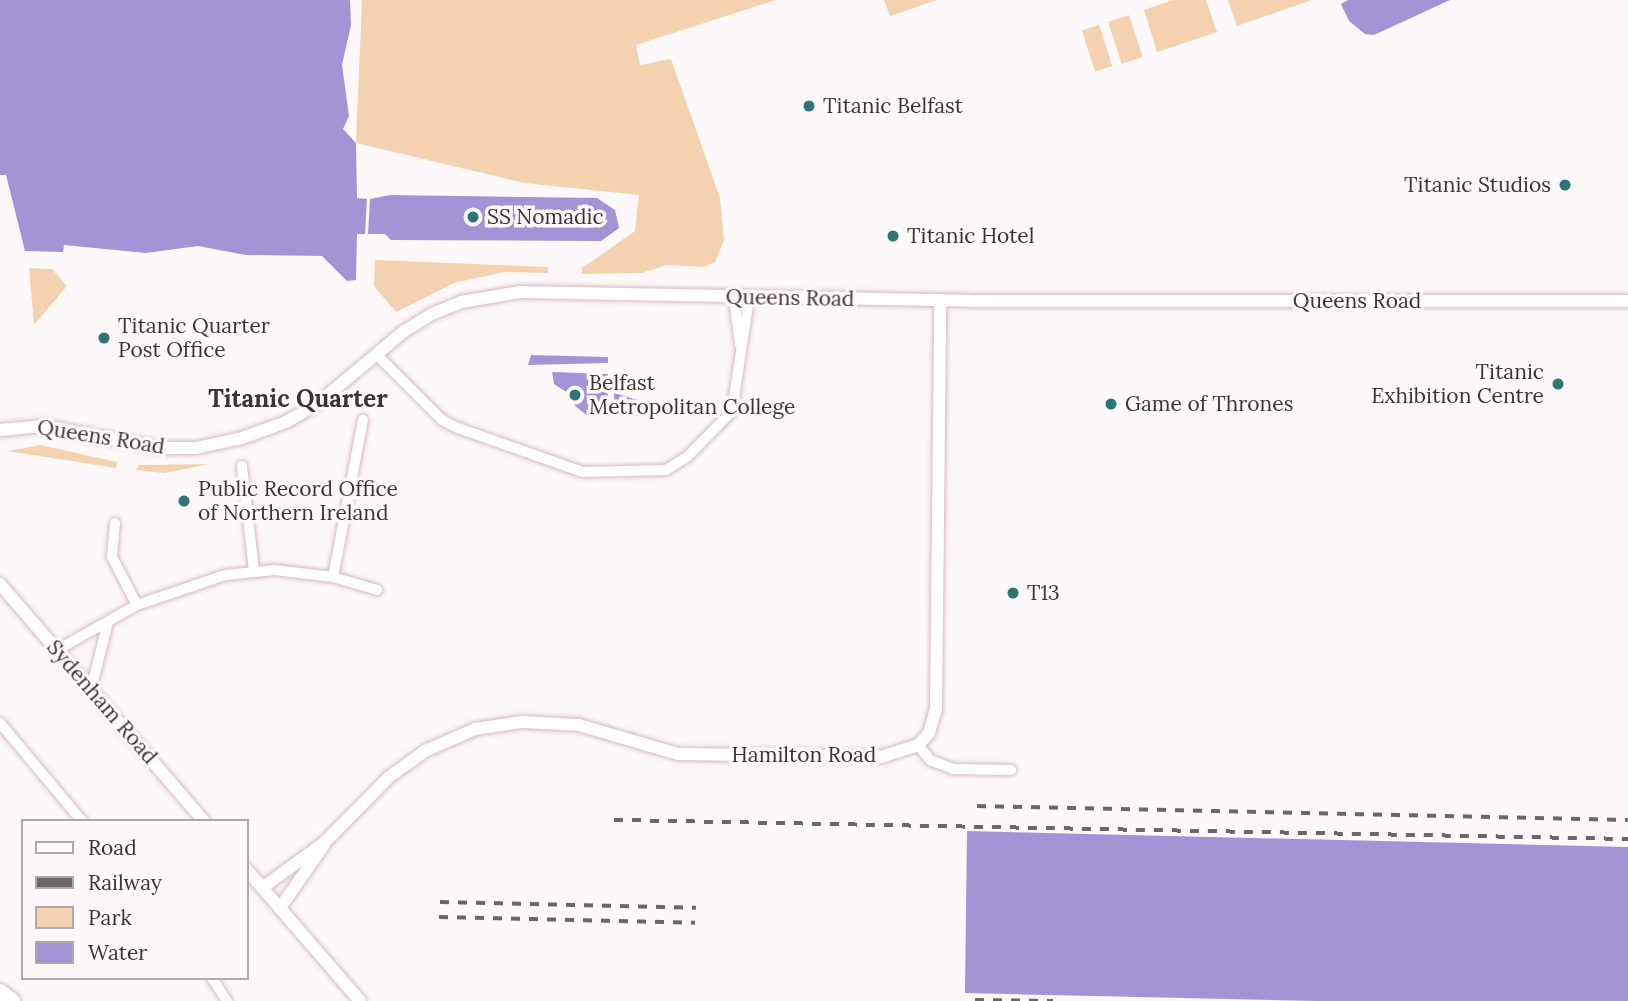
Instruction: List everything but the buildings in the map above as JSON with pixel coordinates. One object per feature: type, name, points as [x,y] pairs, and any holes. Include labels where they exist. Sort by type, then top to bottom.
[{"type":"highway","points":[[0,992],[12,1001]]},
{"type":"street","name":"Queens Road","points":[[0,430],[43,426],[146,447],[196,448],[242,438],[286,422],[335,392],[376,354],[432,314],[493,294],[940,300],[1628,301]]},
{"type":"street","points":[[734,298],[740,346]]},
{"type":"street","points":[[376,354],[442,420],[583,472],[666,470],[677,465],[732,411],[749,298]]},
{"type":"street","points":[[940,300],[937,681],[929,733],[918,745],[930,760],[953,769],[1011,770]]},
{"type":"street","points":[[333,577],[363,420]]},
{"type":"street","points":[[242,466],[254,571]]},
{"type":"street","points":[[115,523],[112,557],[137,605]]},
{"type":"street","points":[[57,650],[137,605],[195,582],[254,571],[333,577],[377,590]]},
{"type":"street","name":"Sydenham Road","points":[[0,584],[202,819]]},
{"type":"street","points":[[91,690],[108,621]]},
{"type":"street","name":"Hamilton Road","points":[[262,888],[326,842],[398,771],[425,751],[475,729],[522,722],[579,725],[678,754],[881,757],[918,745]]},
{"type":"street","points":[[0,723],[80,819]]},
{"type":"street","name":"Hamilton Road","points":[[280,908],[326,842]]},
{"type":"street","points":[[248,871],[360,1001]]},
{"type":"street","points":[[213,980],[227,1001]]},
{"type":"green space","points":[[362,0],[776,0],[636,45],[640,65],[671,59],[720,198],[724,240],[715,262],[703,267],[666,265],[642,273],[582,274],[582,268],[635,231],[639,195],[525,183],[356,143]]},
{"type":"green space","points":[[884,0],[937,0],[890,16]]},
{"type":"green space","points":[[1173,0],[1206,0],[1217,32],[1157,52],[1144,10]]},
{"type":"green space","points":[[1228,0],[1309,0],[1309,1],[1237,26]]},
{"type":"green space","points":[[1129,15],[1143,57],[1122,64],[1108,22]]},
{"type":"green space","points":[[1099,25],[1112,66],[1095,71],[1082,31]]},
{"type":"green space","points":[[375,260],[548,267],[548,273],[504,272],[454,283],[396,312],[374,286]]},
{"type":"green space","points":[[29,268],[52,269],[67,286],[34,325]]},
{"type":"green space","points":[[40,445],[117,462],[116,468],[8,451]]},
{"type":"green space","points":[[210,464],[164,473],[136,470],[139,465]]},
{"type":"water","points":[[0,0],[350,0],[351,25],[342,65],[349,116],[343,129],[356,143],[357,198],[367,199],[365,234],[357,234],[356,280],[347,281],[322,256],[246,255],[198,246],[146,253],[64,245],[63,252],[25,251],[6,175],[0,175]]},
{"type":"water","points":[[1348,0],[1450,0],[1374,35],[1365,34],[1349,21],[1341,4]]},
{"type":"water","points":[[390,195],[597,198],[615,210],[619,228],[601,241],[391,240],[385,234],[368,234],[370,199]]},
{"type":"water","points":[[531,355],[608,357],[608,363],[528,365]]},
{"type":"water","points":[[552,372],[608,374],[607,385],[595,387],[607,391],[612,416],[589,417],[574,405],[577,399],[554,384]]},
{"type":"water","points":[[614,393],[638,400],[646,416],[615,416]]},
{"type":"water","points":[[967,831],[1628,847],[1628,1001],[1317,1001],[965,993]]},
{"type":"railway","points":[[977,806],[1628,820]]},
{"type":"railway","points":[[614,820],[1628,839]]},
{"type":"railway","points":[[440,902],[696,908]]},
{"type":"railway","points":[[439,917],[695,923]]},
{"type":"railway","points":[[975,1000],[1053,1001]]},
{"type":"place","name":"Titanic Belfast","points":[[809,106]]},
{"type":"place","name":"Titanic Studios","points":[[1565,185]]},
{"type":"place","name":"SS Nomadic","points":[[473,217]]},
{"type":"place","name":"Titanic Hotel","points":[[893,236]]},
{"type":"place","name":"Titanic Quarter Post Office","points":[[104,338]]},
{"type":"place","name":"Titanic Exhibition Centre","points":[[1558,384]]},
{"type":"place","name":"Belfast Metropolitan College","points":[[575,395]]},
{"type":"place","name":"Game of Thrones","points":[[1111,404]]},
{"type":"place","name":"Public Record Office of Northern Ireland","points":[[184,501]]},
{"type":"place","name":"T13","points":[[1013,593]]},
{"type":"district","name":"Titanic Quarter","points":[[298,399]]}]
